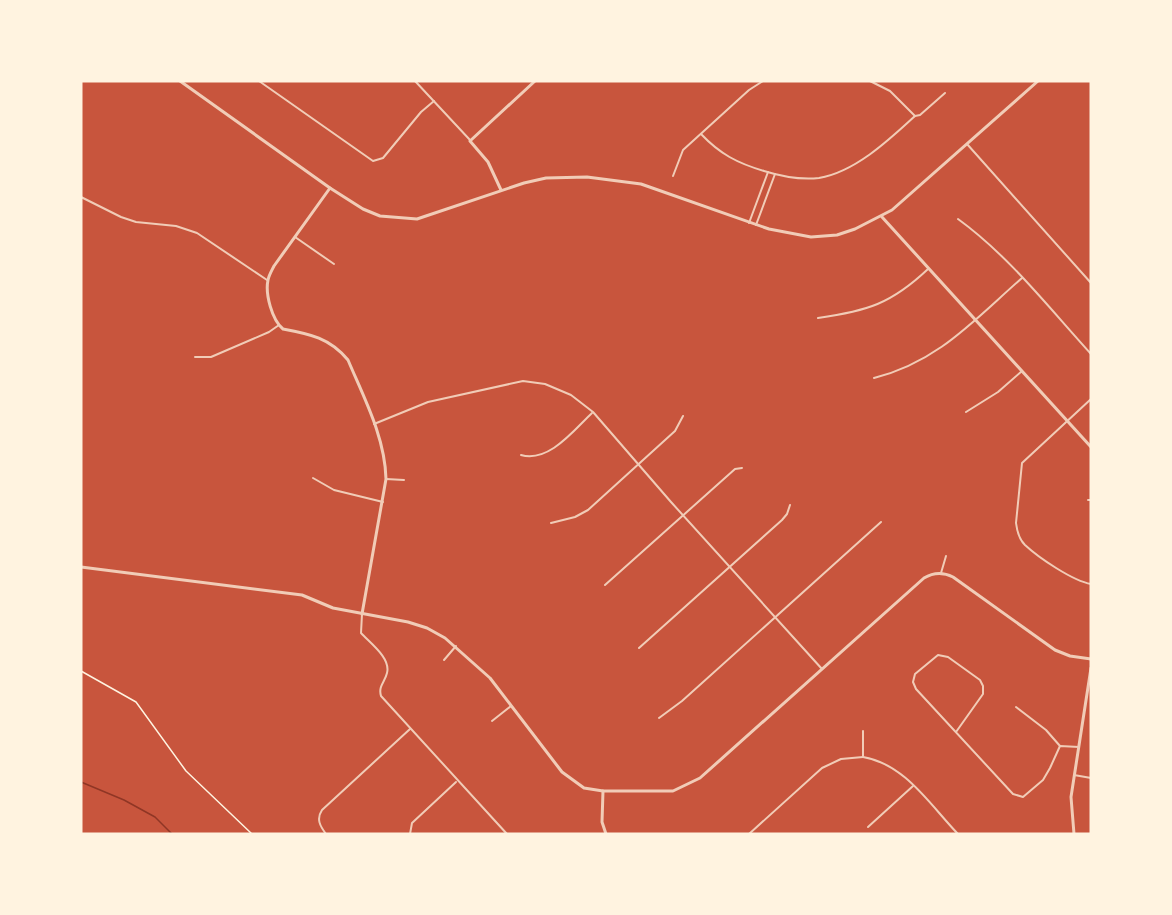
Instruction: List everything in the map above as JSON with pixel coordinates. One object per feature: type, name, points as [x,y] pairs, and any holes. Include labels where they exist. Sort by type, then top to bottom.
[{"type":"street","points":[[180,81],[330,188],[372,213],[390,218],[409,219],[546,178],[587,177],[609,178],[657,189],[749,223],[801,236],[837,234],[882,217],[1036,82]]},
{"type":"street","points":[[260,81],[369,159],[380,160],[386,155],[421,112],[434,101]]},
{"type":"street","points":[[415,81],[470,141],[491,168],[501,190]]},
{"type":"street","points":[[470,141],[535,81]]},
{"type":"street","points":[[673,176],[683,150],[749,90],[757,87],[763,81]]},
{"type":"street","points":[[870,81],[890,91],[915,116]]},
{"type":"street","points":[[701,134],[716,150],[748,166],[797,178],[818,178],[838,172],[883,146],[915,116],[920,115],[945,93]]},
{"type":"street","points":[[967,144],[1091,283]]},
{"type":"street","points":[[749,223],[768,172]]},
{"type":"street","points":[[756,225],[775,173]]},
{"type":"street","points":[[330,188],[274,266],[268,280],[268,292],[279,325],[283,329],[322,338],[340,350],[348,360],[374,423],[385,459],[386,479],[383,502],[362,614],[361,633],[381,656],[387,668],[380,687],[381,696],[507,834]]},
{"type":"street","points":[[81,197],[136,222],[177,226],[197,232],[268,280]]},
{"type":"street","points":[[882,217],[1091,447]]},
{"type":"street","points":[[958,219],[992,247],[1091,354]]},
{"type":"street","points":[[295,237],[334,264]]},
{"type":"street","points":[[818,318],[883,303],[910,286],[928,269]]},
{"type":"street","points":[[874,378],[900,371],[920,362],[948,344],[1022,278]]},
{"type":"street","points":[[195,357],[211,357],[269,332],[279,325]]},
{"type":"street","points":[[966,412],[998,392],[1022,371]]},
{"type":"street","points":[[374,423],[428,402],[523,381],[538,382],[580,400],[822,669]]},
{"type":"street","points":[[1091,399],[1022,464],[1016,528],[1025,545],[1075,580],[1091,584]]},
{"type":"street","points":[[521,455],[532,457],[548,452],[593,412]]},
{"type":"street","points":[[551,523],[584,513],[675,431],[683,417]]},
{"type":"street","points":[[605,585],[735,469],[742,468]]},
{"type":"street","points":[[313,478],[334,490],[383,502]]},
{"type":"street","points":[[386,479],[404,480]]},
{"type":"street","points":[[639,648],[782,520],[788,514],[790,505]]},
{"type":"street","points":[[658,718],[682,701],[881,522]]},
{"type":"street","points":[[942,573],[946,556]]},
{"type":"street","points":[[81,567],[302,596],[333,608],[408,622],[427,628],[456,646],[490,678],[562,772],[579,786],[590,790],[673,791],[695,781],[924,578],[935,573],[953,577],[1055,650],[1070,656],[1091,659]]},
{"type":"street","points":[[444,660],[456,646]]},
{"type":"street","points":[[956,732],[983,694],[983,685],[980,680],[948,657],[938,655],[915,674],[914,686],[1013,795],[1023,797],[1042,780],[1060,746]]},
{"type":"street","points":[[1074,834],[1071,805],[1074,775],[1091,668]]},
{"type":"street","points":[[492,721],[512,705]]},
{"type":"street","points":[[1016,708],[1046,730],[1060,746]]},
{"type":"street","points":[[326,834],[319,819],[322,810],[410,729]]},
{"type":"street","points":[[862,731],[863,757]]},
{"type":"street","points":[[1060,746],[1079,747]]},
{"type":"street","points":[[749,834],[822,768],[841,759],[863,757],[889,765],[902,775],[958,834]]},
{"type":"street","points":[[1074,775],[1091,778]]},
{"type":"street","points":[[410,834],[410,826],[457,781]]},
{"type":"street","points":[[868,827],[913,786]]},
{"type":"street","points":[[603,791],[602,822],[606,834]]},
{"type":"path","points":[[81,671],[136,702],[186,771],[252,834]]},
{"type":"waterway","points":[[81,782],[124,800],[155,817],[172,834]]}]
